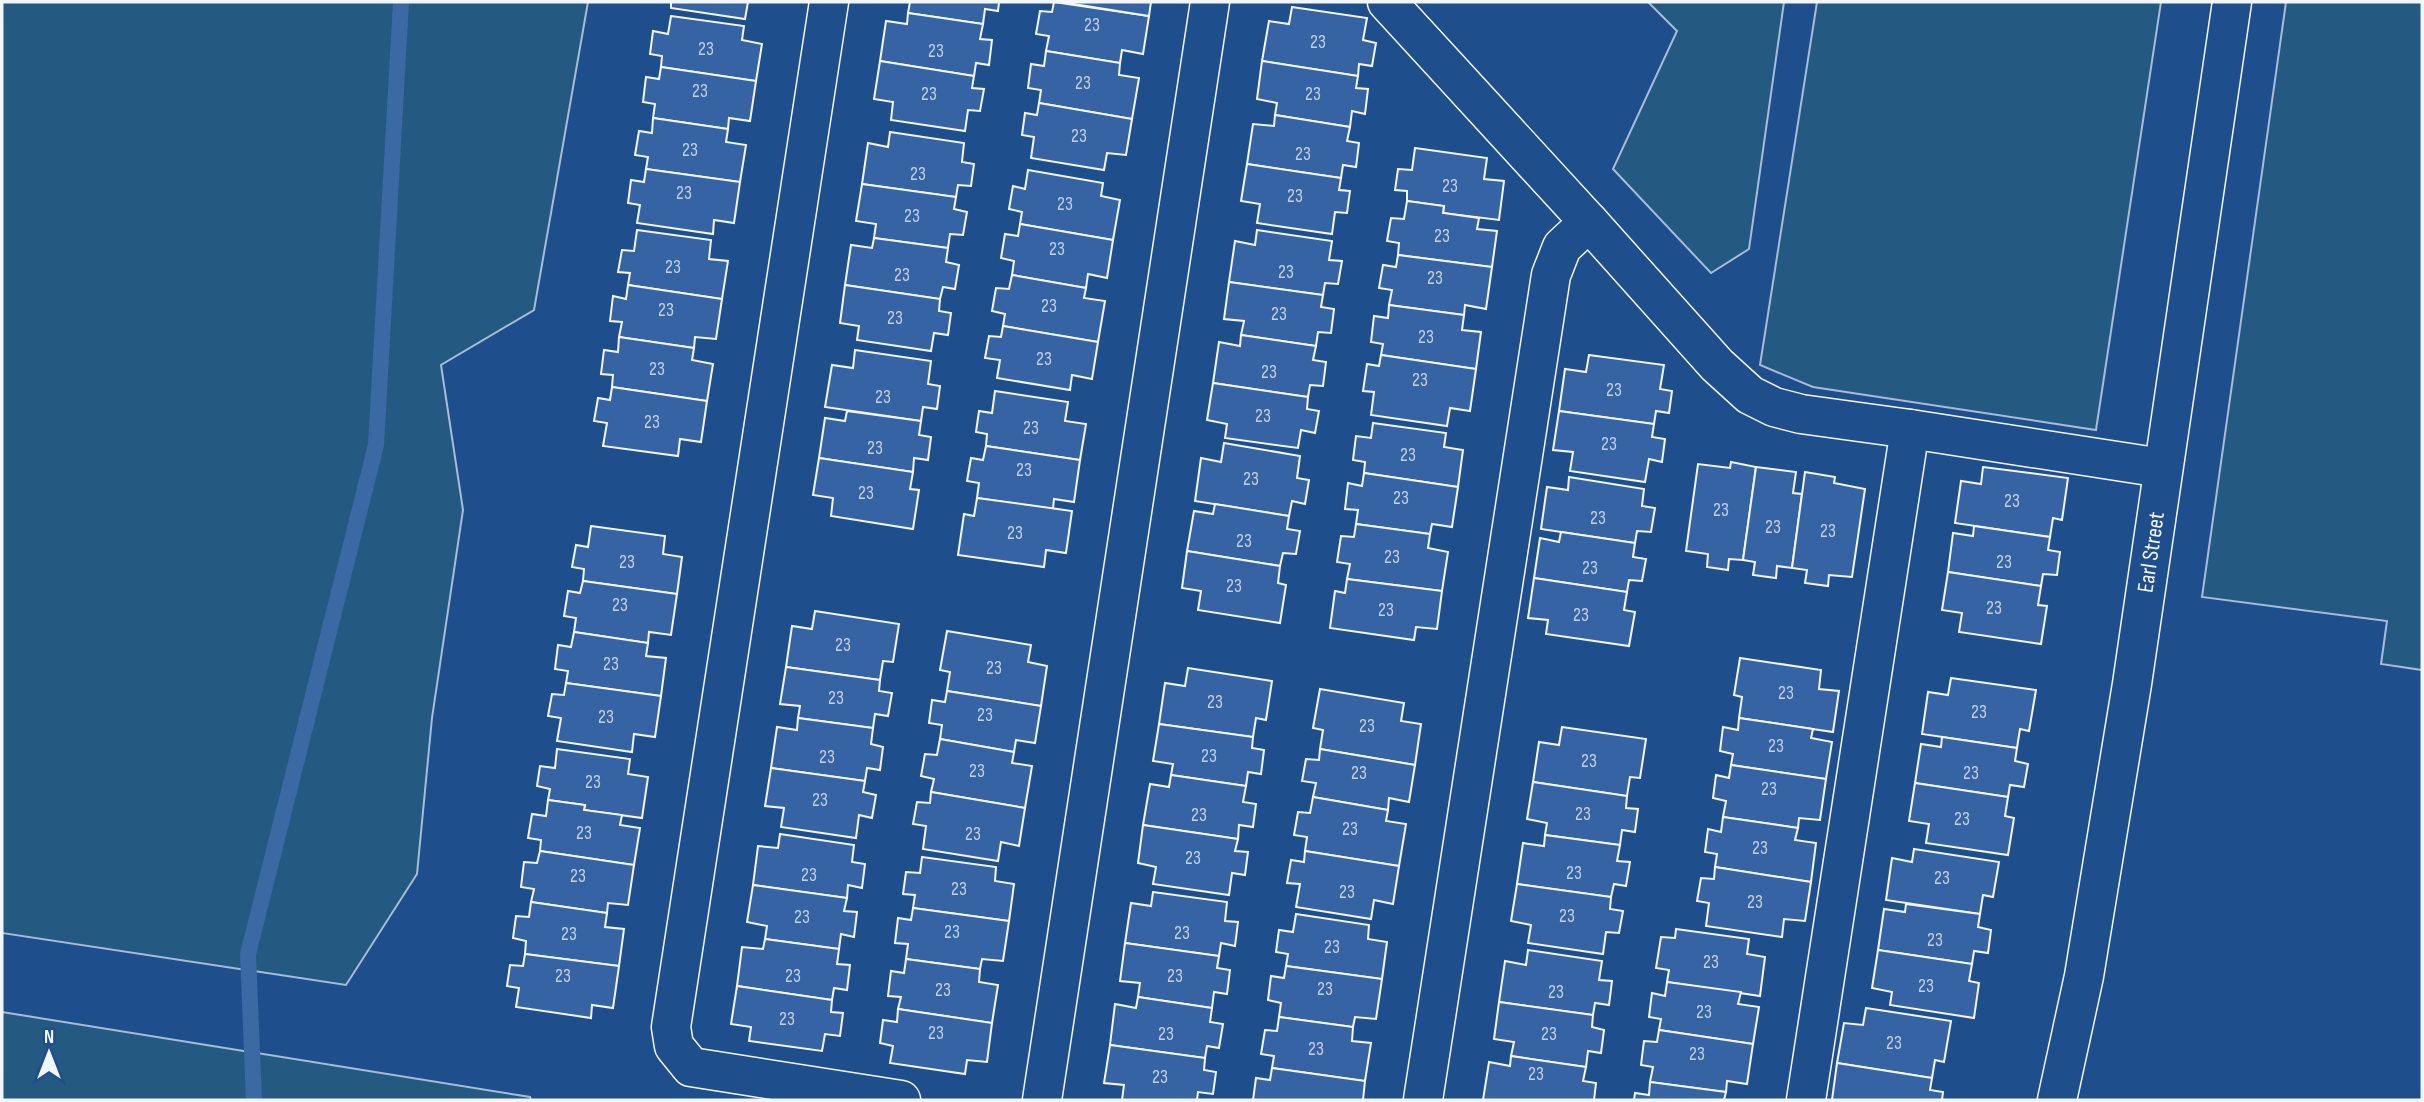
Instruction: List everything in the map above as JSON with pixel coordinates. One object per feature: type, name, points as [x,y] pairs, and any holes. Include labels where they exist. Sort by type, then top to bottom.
[{"type":"street","points":[[829,2],[671,1027],[678,1055],[691,1067],[901,1100]]},
{"type":"street","points":[[1042,1100],[1210,2]]},
{"type":"street","points":[[1387,2],[1717,365],[1750,395],[1774,407],[1801,414],[2162,468]]},
{"type":"street","name":"Earl Street","points":[[2057,1100],[2084,975],[2132,684],[2232,2]]},
{"type":"street","points":[[1423,1100],[1551,275],[1562,247],[1589,222]]},
{"type":"street","points":[[1806,1100],[1910,429]]},
{"type":"shaded area","points":[[2,2],[588,2],[534,310],[441,365],[463,510],[432,718],[417,874],[346,985],[2,933]]},
{"type":"shaded area","points":[[1648,2],[1784,2],[1749,249],[1711,273],[1613,169],[1677,31]]},
{"type":"shaded area","points":[[1817,2],[2161,2],[2096,430],[1813,387],[1760,365]]},
{"type":"shaded area","points":[[2286,2],[2422,2],[2422,670],[2381,664],[2387,621],[2202,597]]},
{"type":"shaded area","points":[[2,1012],[530,1097],[531,1100],[2,1100]]},
{"type":"building","points":[[671,2],[748,2],[745,19],[671,8]]},
{"type":"building","points":[[910,2],[999,2],[998,11],[985,9],[983,24],[908,13]]},
{"type":"building","points":[[1054,2],[1149,16],[1143,54],[1122,50],[1120,63],[1046,51],[1049,36],[1036,34],[1040,11],[1052,12]]},
{"type":"building","points":[[1061,2],[1151,2],[1149,16]]},
{"type":"building","points":[[1292,7],[1367,18],[1363,40],[1376,43],[1372,66],[1359,64],[1358,76],[1262,61],[1269,21],[1289,24]]},
{"type":"building","points":[[908,13],[983,24],[980,39],[992,40],[989,65],[976,63],[974,76],[880,61],[886,21],[907,24]]},
{"type":"building","points":[[671,16],[744,26],[742,40],[762,44],[756,81],[661,67],[662,56],[650,54],[653,31],[668,34]]},
{"type":"building","points":[[1046,51],[1120,63],[1119,75],[1139,78],[1132,119],[1039,103],[1041,90],[1028,88],[1031,64],[1044,66]]},
{"type":"building","points":[[880,61],[974,76],[972,88],[984,89],[980,111],[968,110],[965,131],[891,120],[893,102],[874,99]]},
{"type":"building","points":[[1262,61],[1358,76],[1356,88],[1368,89],[1365,114],[1352,111],[1350,127],[1275,115],[1277,103],[1257,99]]},
{"type":"building","points":[[661,67],[756,81],[750,121],[729,118],[728,129],[653,118],[655,104],[643,102],[646,77],[659,79]]},
{"type":"building","points":[[1039,103],[1132,119],[1126,155],[1107,153],[1104,170],[1031,158],[1034,137],[1022,135],[1025,113],[1037,115]]},
{"type":"building","points":[[1275,115],[1350,127],[1347,141],[1359,143],[1356,167],[1343,165],[1341,178],[1247,164],[1253,124],[1274,126]]},
{"type":"building","points":[[653,118],[728,129],[726,142],[746,145],[740,182],[646,169],[648,157],[635,155],[639,131],[652,133]]},
{"type":"building","points":[[890,132],[964,143],[962,162],[974,164],[971,186],[958,185],[956,197],[862,184],[868,143],[888,147]]},
{"type":"building","points":[[1415,148],[1487,158],[1484,179],[1504,181],[1499,220],[1443,213],[1444,206],[1407,201],[1407,191],[1395,190],[1398,169],[1412,170]]},
{"type":"building","points":[[1247,164],[1341,178],[1339,190],[1350,191],[1347,213],[1335,212],[1332,234],[1257,223],[1260,204],[1241,201]]},
{"type":"building","points":[[646,169],[740,182],[734,223],[714,220],[713,234],[637,223],[640,205],[628,203],[631,180],[644,182]]},
{"type":"building","points":[[1028,170],[1103,183],[1101,196],[1120,200],[1113,240],[1020,224],[1022,212],[1009,209],[1013,186],[1025,189]]},
{"type":"building","points":[[862,184],[956,197],[954,209],[967,212],[963,235],[950,234],[948,248],[874,238],[876,224],[856,221]]},
{"type":"building","points":[[1407,201],[1444,206],[1443,213],[1479,218],[1477,229],[1497,231],[1492,267],[1398,255],[1399,243],[1387,241],[1391,218],[1404,219]]},
{"type":"building","points":[[1020,224],[1113,240],[1107,278],[1088,274],[1086,288],[1012,275],[1014,261],[1001,258],[1005,234],[1018,236]]},
{"type":"building","points":[[637,230],[711,240],[709,259],[728,261],[722,299],[628,285],[630,273],[618,272],[622,250],[634,251]]},
{"type":"building","points":[[1257,230],[1332,241],[1329,260],[1342,261],[1338,284],[1325,283],[1323,295],[1229,282],[1235,241],[1255,245]]},
{"type":"building","points":[[874,238],[948,248],[946,262],[959,265],[955,289],[943,287],[940,299],[845,285],[851,245],[872,248]]},
{"type":"building","points":[[1398,255],[1492,267],[1486,309],[1465,305],[1464,315],[1389,305],[1392,290],[1379,288],[1383,265],[1396,267]]},
{"type":"building","points":[[1012,275],[1086,288],[1084,298],[1105,301],[1098,342],[1003,326],[1005,314],[992,311],[996,288],[1009,289]]},
{"type":"building","points":[[1229,282],[1323,295],[1321,307],[1334,309],[1331,333],[1318,332],[1316,346],[1241,335],[1244,321],[1224,319]]},
{"type":"building","points":[[628,285],[722,299],[716,339],[695,337],[694,348],[619,337],[622,322],[610,321],[613,296],[626,299]]},
{"type":"building","points":[[845,285],[940,299],[939,311],[951,313],[948,335],[934,333],[931,351],[857,340],[859,326],[840,323]]},
{"type":"building","points":[[1389,305],[1464,315],[1462,330],[1481,332],[1476,369],[1381,355],[1383,344],[1371,342],[1374,316],[1388,318]]},
{"type":"building","points":[[1003,326],[1098,342],[1092,379],[1072,375],[1070,390],[997,378],[1000,360],[985,358],[989,336],[1001,337]]},
{"type":"building","points":[[1241,335],[1316,346],[1313,360],[1326,362],[1323,386],[1310,385],[1308,397],[1213,383],[1219,342],[1240,346]]},
{"type":"building","points":[[619,337],[694,348],[692,360],[713,364],[707,401],[612,387],[613,375],[601,374],[604,350],[618,352]]},
{"type":"building","points":[[855,350],[931,361],[928,384],[940,386],[937,409],[923,407],[921,421],[825,407],[832,365],[853,368]]},
{"type":"building","points":[[1381,355],[1476,369],[1470,411],[1450,408],[1447,426],[1371,415],[1374,392],[1363,391],[1367,364],[1379,366]]},
{"type":"building","points":[[1589,355],[1664,365],[1660,389],[1672,391],[1669,413],[1656,411],[1654,424],[1559,411],[1565,369],[1586,372]]},
{"type":"building","points":[[1213,383],[1308,397],[1307,409],[1319,411],[1315,433],[1301,430],[1298,448],[1225,438],[1227,424],[1207,420]]},
{"type":"building","points":[[612,387],[707,401],[701,442],[680,439],[678,456],[603,446],[607,423],[594,421],[598,398],[610,400]]},
{"type":"building","points":[[995,391],[1068,402],[1065,421],[1086,424],[1080,460],[986,446],[987,434],[976,432],[979,411],[992,413]]},
{"type":"building","points":[[847,411],[921,421],[919,435],[931,437],[928,460],[914,458],[913,472],[819,458],[825,418],[845,421]]},
{"type":"building","points":[[1559,411],[1654,424],[1652,437],[1665,439],[1662,462],[1649,459],[1645,482],[1570,471],[1573,452],[1553,450]]},
{"type":"building","points":[[1373,423],[1446,433],[1444,447],[1463,450],[1458,487],[1364,473],[1365,462],[1353,460],[1356,436],[1371,438]]},
{"type":"building","points":[[1224,443],[1300,456],[1297,478],[1309,480],[1305,504],[1292,501],[1289,516],[1195,501],[1201,458],[1221,462]]},
{"type":"building","points":[[986,446],[1080,460],[1074,502],[1054,499],[1053,509],[977,498],[979,483],[967,481],[971,458],[983,460]]},
{"type":"building","points":[[819,458],[913,472],[910,489],[919,490],[913,529],[831,516],[833,498],[813,495]]},
{"type":"building","points":[[1731,462],[1756,467],[1743,560],[1729,559],[1728,570],[1707,567],[1708,554],[1686,551],[1698,464],[1730,468]]},
{"type":"building","points":[[1756,467],[1796,472],[1793,493],[1802,494],[1792,568],[1777,566],[1776,578],[1753,575],[1755,562],[1743,560]]},
{"type":"building","points":[[1983,467],[2068,478],[2062,520],[2053,518],[2050,537],[1955,523],[1961,481],[1981,484]]},
{"type":"building","points":[[1805,472],[1835,477],[1834,483],[1865,489],[1852,577],[1829,575],[1828,586],[1805,583],[1807,570],[1792,568]]},
{"type":"building","points":[[1364,473],[1458,487],[1452,527],[1432,524],[1430,534],[1356,524],[1358,510],[1345,509],[1348,483],[1362,486]]},
{"type":"building","points":[[1569,477],[1644,489],[1642,506],[1655,508],[1651,532],[1637,531],[1635,543],[1541,529],[1547,487],[1568,490]]},
{"type":"building","points":[[977,498],[1072,511],[1066,553],[1046,550],[1044,567],[958,555],[964,514],[974,516]]},
{"type":"building","points":[[1215,504],[1289,516],[1287,529],[1300,531],[1296,554],[1283,553],[1280,566],[1187,551],[1194,511],[1213,514]]},
{"type":"building","points":[[1356,524],[1430,534],[1428,548],[1448,552],[1442,591],[1347,579],[1350,564],[1337,562],[1341,536],[1354,537]]},
{"type":"building","points":[[591,526],[665,536],[663,554],[682,557],[677,594],[583,581],[584,569],[572,567],[576,545],[588,547]]},
{"type":"building","points":[[1974,526],[2050,537],[2048,550],[2060,552],[2057,575],[2043,574],[2041,586],[1948,572],[1953,533],[1973,536]]},
{"type":"building","points":[[1561,532],[1635,543],[1633,557],[1646,559],[1642,581],[1629,580],[1627,592],[1534,578],[1540,538],[1559,542]]},
{"type":"building","points":[[1187,551],[1280,566],[1278,583],[1286,585],[1280,623],[1198,610],[1201,591],[1182,588]]},
{"type":"building","points":[[1948,572],[2041,586],[2038,605],[2047,606],[2041,644],[1959,632],[1962,613],[1942,610]]},
{"type":"building","points":[[1534,578],[1627,592],[1624,610],[1635,612],[1629,646],[1546,634],[1548,620],[1528,618]]},
{"type":"building","points":[[1347,579],[1442,591],[1437,629],[1416,627],[1414,640],[1330,628],[1335,591],[1345,593]]},
{"type":"building","points":[[583,581],[677,594],[671,635],[649,632],[648,643],[574,632],[576,618],[564,616],[568,591],[580,593]]},
{"type":"building","points":[[815,611],[899,624],[893,662],[883,661],[880,680],[786,667],[792,626],[812,629]]},
{"type":"building","points":[[947,631],[1031,645],[1028,662],[1047,666],[1041,706],[947,691],[950,672],[940,670]]},
{"type":"building","points":[[574,632],[648,643],[646,656],[666,658],[661,696],[566,683],[568,671],[555,669],[558,645],[571,647]]},
{"type":"building","points":[[1740,658],[1821,670],[1819,689],[1839,691],[1833,732],[1739,718],[1742,697],[1734,695]]},
{"type":"building","points":[[786,667],[880,680],[879,691],[892,693],[888,716],[875,714],[873,728],[798,718],[800,706],[780,704]]},
{"type":"building","points":[[1188,668],[1272,681],[1266,720],[1256,718],[1253,737],[1159,724],[1165,683],[1185,686]]},
{"type":"building","points":[[1951,678],[2036,690],[2029,731],[2020,729],[2017,748],[1922,734],[1928,692],[1948,695]]},
{"type":"building","points":[[566,683],[661,696],[655,737],[634,734],[632,752],[557,741],[561,718],[548,716],[552,694],[564,695]]},
{"type":"building","points":[[1320,689],[1404,703],[1401,721],[1421,724],[1415,765],[1320,749],[1323,730],[1313,728]]},
{"type":"building","points":[[947,691],[1041,706],[1035,743],[1016,740],[1014,752],[940,739],[942,725],[929,723],[932,700],[945,702]]},
{"type":"building","points":[[798,718],[873,728],[871,744],[883,747],[880,770],[867,768],[865,781],[771,768],[777,727],[797,730]]},
{"type":"building","points":[[1739,718],[1813,729],[1811,738],[1832,742],[1826,779],[1731,765],[1733,754],[1720,751],[1723,727],[1738,730]]},
{"type":"building","points":[[1159,724],[1253,737],[1252,748],[1264,750],[1261,774],[1248,772],[1246,786],[1171,775],[1173,764],[1153,761]]},
{"type":"building","points":[[1562,727],[1646,739],[1640,778],[1630,777],[1627,796],[1533,782],[1539,742],[1559,745]]},
{"type":"building","points":[[1942,737],[2017,748],[2015,761],[2028,764],[2024,787],[2010,785],[2008,797],[1915,783],[1921,744],[1941,747]]},
{"type":"building","points":[[940,739],[1014,752],[1012,763],[1032,766],[1025,808],[931,792],[934,779],[921,776],[925,754],[937,755]]},
{"type":"building","points":[[557,749],[630,759],[628,774],[648,777],[642,818],[584,810],[585,805],[548,800],[550,789],[537,786],[540,766],[555,768]]},
{"type":"building","points":[[1320,749],[1415,765],[1409,802],[1389,798],[1388,810],[1313,797],[1316,783],[1302,781],[1306,759],[1319,760]]},
{"type":"building","points":[[1731,765],[1826,779],[1820,820],[1799,818],[1798,828],[1723,817],[1726,801],[1713,798],[1716,775],[1729,778]]},
{"type":"building","points":[[771,768],[865,781],[863,792],[876,795],[872,818],[859,815],[856,838],[781,827],[784,808],[765,806]]},
{"type":"building","points":[[1171,775],[1246,786],[1243,802],[1256,804],[1253,827],[1239,825],[1238,839],[1143,825],[1150,784],[1169,787]]},
{"type":"building","points":[[1533,782],[1627,796],[1626,808],[1638,809],[1635,832],[1622,830],[1620,845],[1545,835],[1547,823],[1527,819]]},
{"type":"building","points":[[1915,783],[2008,797],[2005,816],[2014,818],[2008,855],[1926,843],[1929,824],[1909,821]]},
{"type":"building","points":[[931,792],[1025,808],[1019,846],[1001,842],[998,861],[923,849],[926,826],[913,824],[917,802],[930,803]]},
{"type":"building","points":[[1313,797],[1388,810],[1386,821],[1406,824],[1399,866],[1305,851],[1307,837],[1294,835],[1298,812],[1310,813]]},
{"type":"building","points":[[548,800],[585,805],[584,810],[622,815],[620,825],[640,828],[634,865],[540,851],[541,840],[528,838],[532,814],[546,816]]},
{"type":"building","points":[[1723,817],[1798,828],[1795,840],[1816,843],[1811,882],[1715,867],[1717,854],[1705,852],[1708,829],[1721,832]]},
{"type":"building","points":[[1143,825],[1238,839],[1235,851],[1248,852],[1245,875],[1232,873],[1229,895],[1153,884],[1156,867],[1138,863]]},
{"type":"building","points":[[780,834],[854,845],[852,862],[865,864],[862,888],[848,885],[847,898],[753,885],[758,846],[778,848]]},
{"type":"building","points":[[1545,835],[1620,845],[1617,861],[1630,862],[1626,886],[1614,884],[1611,897],[1517,884],[1523,843],[1544,846]]},
{"type":"building","points":[[1914,849],[1999,862],[1993,897],[1983,895],[1980,914],[1886,900],[1892,858],[1912,862]]},
{"type":"building","points":[[540,851],[634,865],[628,905],[608,903],[607,913],[531,902],[534,889],[521,887],[524,862],[537,863]]},
{"type":"building","points":[[1305,851],[1399,866],[1393,904],[1374,900],[1371,919],[1296,907],[1300,884],[1287,883],[1291,860],[1304,862]]},
{"type":"building","points":[[922,857],[996,867],[995,881],[1014,884],[1009,921],[913,908],[915,895],[903,894],[906,872],[920,873]]},
{"type":"building","points":[[1715,867],[1811,882],[1805,921],[1784,919],[1782,937],[1706,926],[1709,903],[1697,901],[1701,878],[1714,879]]},
{"type":"building","points":[[1517,884],[1611,897],[1610,909],[1623,911],[1619,933],[1606,932],[1603,954],[1528,943],[1531,925],[1511,921]]},
{"type":"building","points":[[753,885],[847,898],[844,911],[857,912],[854,937],[841,934],[839,949],[765,939],[767,926],[747,922]]},
{"type":"building","points":[[1153,892],[1227,902],[1225,921],[1238,922],[1235,946],[1221,943],[1219,956],[1125,943],[1131,903],[1151,906]]},
{"type":"building","points":[[531,902],[607,913],[605,927],[624,929],[619,966],[525,954],[526,941],[513,938],[516,916],[529,917]]},
{"type":"building","points":[[1906,904],[1980,914],[1978,927],[1991,930],[1988,953],[1974,951],[1972,964],[1878,950],[1884,909],[1905,912]]},
{"type":"building","points":[[913,908],[1009,921],[1003,961],[982,959],[980,969],[906,959],[908,944],[895,943],[898,918],[911,920]]},
{"type":"building","points":[[1296,914],[1369,925],[1368,939],[1387,942],[1382,979],[1286,966],[1288,954],[1276,952],[1279,930],[1293,932]]},
{"type":"building","points":[[1676,929],[1749,939],[1747,954],[1765,957],[1760,996],[1667,982],[1669,970],[1656,968],[1661,937],[1675,938]]},
{"type":"building","points":[[765,939],[839,949],[837,964],[850,965],[847,990],[834,988],[832,1000],[737,986],[742,947],[763,949]]},
{"type":"building","points":[[1125,943],[1219,956],[1217,968],[1230,970],[1227,994],[1214,992],[1212,1008],[1138,997],[1140,983],[1120,981]]},
{"type":"building","points":[[1528,950],[1602,961],[1599,980],[1612,981],[1609,1005],[1595,1003],[1593,1015],[1499,1002],[1505,961],[1526,965]]},
{"type":"building","points":[[1878,950],[1972,964],[1969,981],[1979,983],[1974,1018],[1890,1005],[1892,992],[1872,988]]},
{"type":"building","points":[[525,954],[619,966],[613,1008],[592,1005],[591,1018],[516,1007],[519,988],[507,986],[510,965],[523,966]]},
{"type":"building","points":[[906,959],[980,969],[979,982],[998,985],[992,1023],[898,1009],[901,997],[888,996],[891,971],[904,973]]},
{"type":"building","points":[[1286,966],[1382,979],[1376,1019],[1355,1017],[1353,1027],[1279,1017],[1281,1003],[1268,1000],[1271,976],[1284,978]]},
{"type":"building","points":[[1667,982],[1741,992],[1738,1004],[1759,1007],[1753,1044],[1659,1030],[1661,1019],[1649,1017],[1652,993],[1665,996]]},
{"type":"building","points":[[737,986],[832,1000],[831,1012],[843,1013],[840,1036],[825,1034],[822,1051],[749,1041],[751,1027],[731,1024]]},
{"type":"building","points":[[1138,997],[1212,1008],[1210,1022],[1223,1024],[1219,1048],[1207,1046],[1205,1058],[1110,1045],[1115,1004],[1136,1008]]},
{"type":"building","points":[[1499,1002],[1593,1015],[1592,1027],[1604,1030],[1601,1053],[1588,1051],[1586,1067],[1511,1056],[1514,1042],[1494,1039]]},
{"type":"building","points":[[1866,1008],[1951,1021],[1944,1062],[1935,1060],[1932,1078],[1837,1063],[1844,1023],[1863,1025]]},
{"type":"building","points":[[898,1009],[992,1023],[987,1062],[967,1060],[965,1074],[890,1063],[893,1046],[880,1043],[883,1020],[897,1022]]},
{"type":"building","points":[[1279,1017],[1353,1027],[1352,1041],[1371,1043],[1365,1081],[1272,1068],[1274,1056],[1261,1054],[1265,1030],[1277,1031]]},
{"type":"building","points":[[1659,1030],[1753,1044],[1747,1084],[1727,1081],[1726,1092],[1650,1082],[1653,1067],[1641,1065],[1644,1041],[1657,1042]]},
{"type":"building","points":[[1110,1045],[1205,1058],[1204,1070],[1216,1072],[1213,1094],[1198,1092],[1197,1100],[1122,1100],[1124,1085],[1104,1083]]},
{"type":"building","points":[[1511,1056],[1586,1067],[1583,1081],[1596,1083],[1594,1100],[1483,1100],[1489,1062],[1510,1066]]},
{"type":"building","points":[[1837,1063],[1932,1078],[1930,1090],[1943,1092],[1942,1100],[1832,1100]]},
{"type":"building","points":[[1272,1068],[1365,1081],[1363,1100],[1253,1100],[1256,1078],[1270,1080]]},
{"type":"building","points":[[1650,1082],[1726,1092],[1724,1100],[1634,1100],[1635,1093],[1649,1095]]},
{"type":"waterway","points":[[254,1100],[248,954],[376,445],[401,2]]}]
